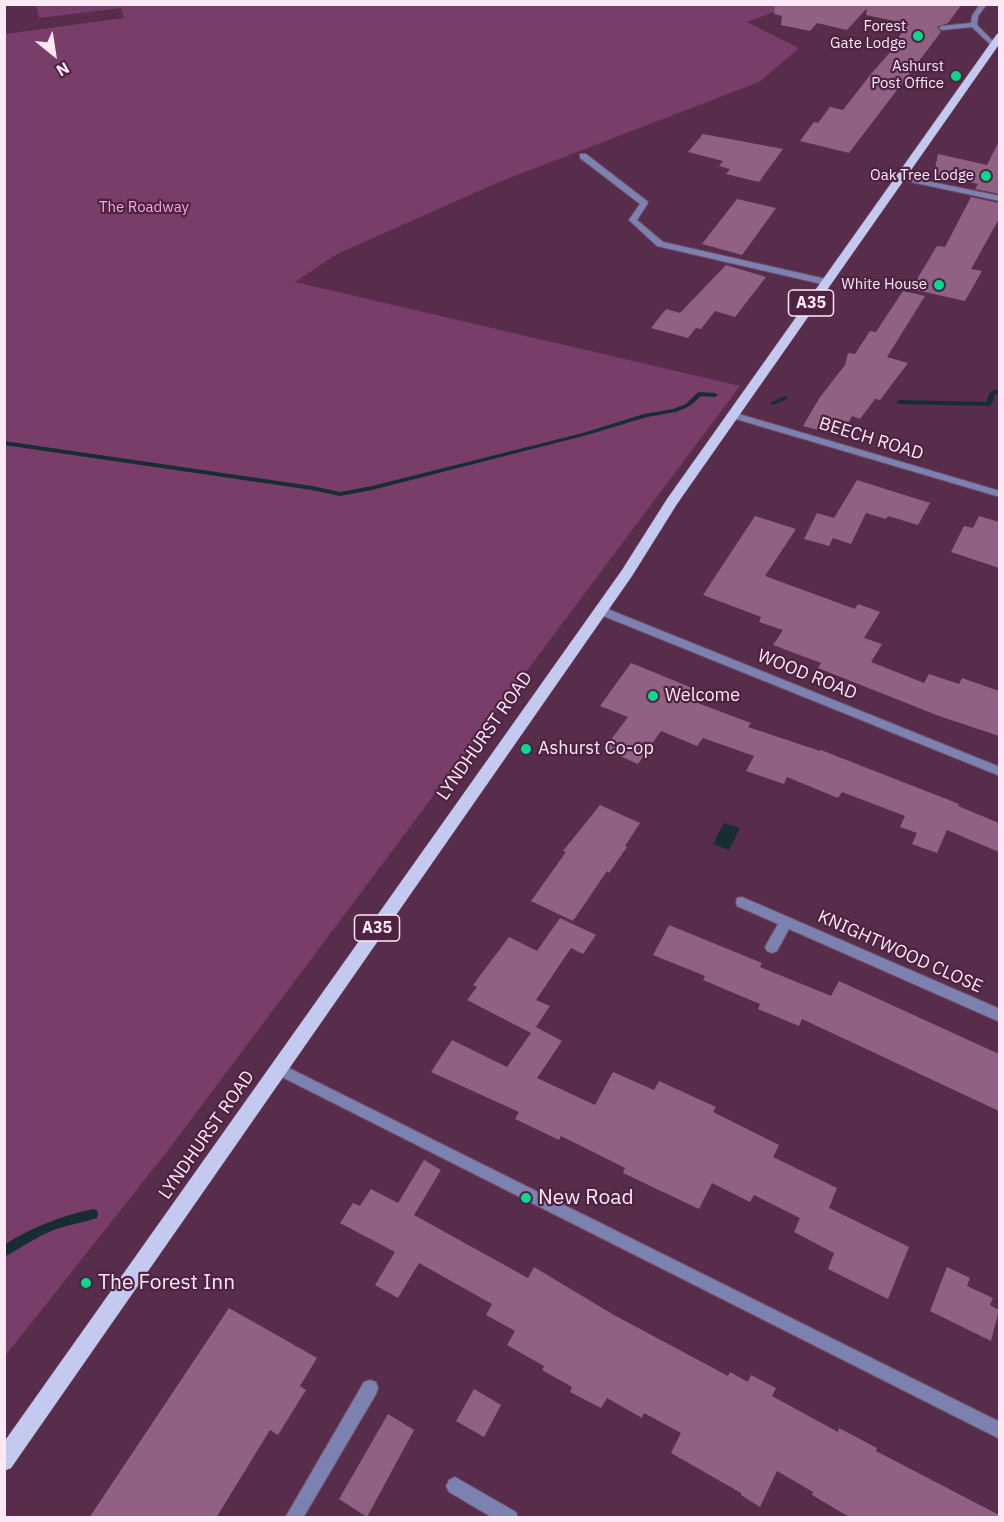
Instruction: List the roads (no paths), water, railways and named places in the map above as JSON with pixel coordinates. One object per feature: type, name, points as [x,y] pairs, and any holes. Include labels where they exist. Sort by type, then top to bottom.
[{"type":"main road","name":"LYNDHURST ROAD","points":[[4,1461],[600,610],[732,415],[998,38]]},
{"type":"street","points":[[974,26],[975,16],[984,4]]},
{"type":"street","points":[[942,28],[974,26],[998,38]]},
{"type":"street","points":[[583,156],[644,203],[633,220],[660,244],[826,282]]},
{"type":"street","points":[[900,177],[999,199]]},
{"type":"street","name":"BEECH ROAD","points":[[732,415],[999,494]]},
{"type":"street","name":"WOOD ROAD","points":[[600,610],[999,772]]},
{"type":"street","name":"KNIGHTWOOD CLOSE","points":[[742,902],[999,1016]]},
{"type":"street","points":[[772,947],[786,921]]},
{"type":"street","points":[[279,1069],[999,1431]]},
{"type":"street","points":[[294,1518],[370,1388]]},
{"type":"street","points":[[455,1486],[510,1518]]},
{"type":"waterway","points":[[899,402],[989,404],[992,393],[1000,391]]},
{"type":"waterway","points":[[4,443],[340,494],[585,434],[646,415],[674,411],[688,405],[699,394],[715,395]]},
{"type":"waterway","points":[[773,403],[785,398]]},
{"type":"waterway","points":[[4,1252],[46,1228],[93,1214]]},
{"type":"place","name":"Forest Gate Lodge","points":[[918,36]]},
{"type":"place","name":"Ashurst Post Office","points":[[956,76]]},
{"type":"place","name":"Oak Tree Lodge","points":[[986,176]]},
{"type":"place","name":"White House","points":[[939,285]]},
{"type":"place","name":"Welcome","points":[[653,696]]},
{"type":"place","name":"Ashurst Co-op","points":[[526,749]]},
{"type":"place","name":"New Road","points":[[526,1198]]},
{"type":"place","name":"The Forest Inn","points":[[86,1283]]},
{"type":"park label","name":"The Roadway","points":[[144,208]]}]
